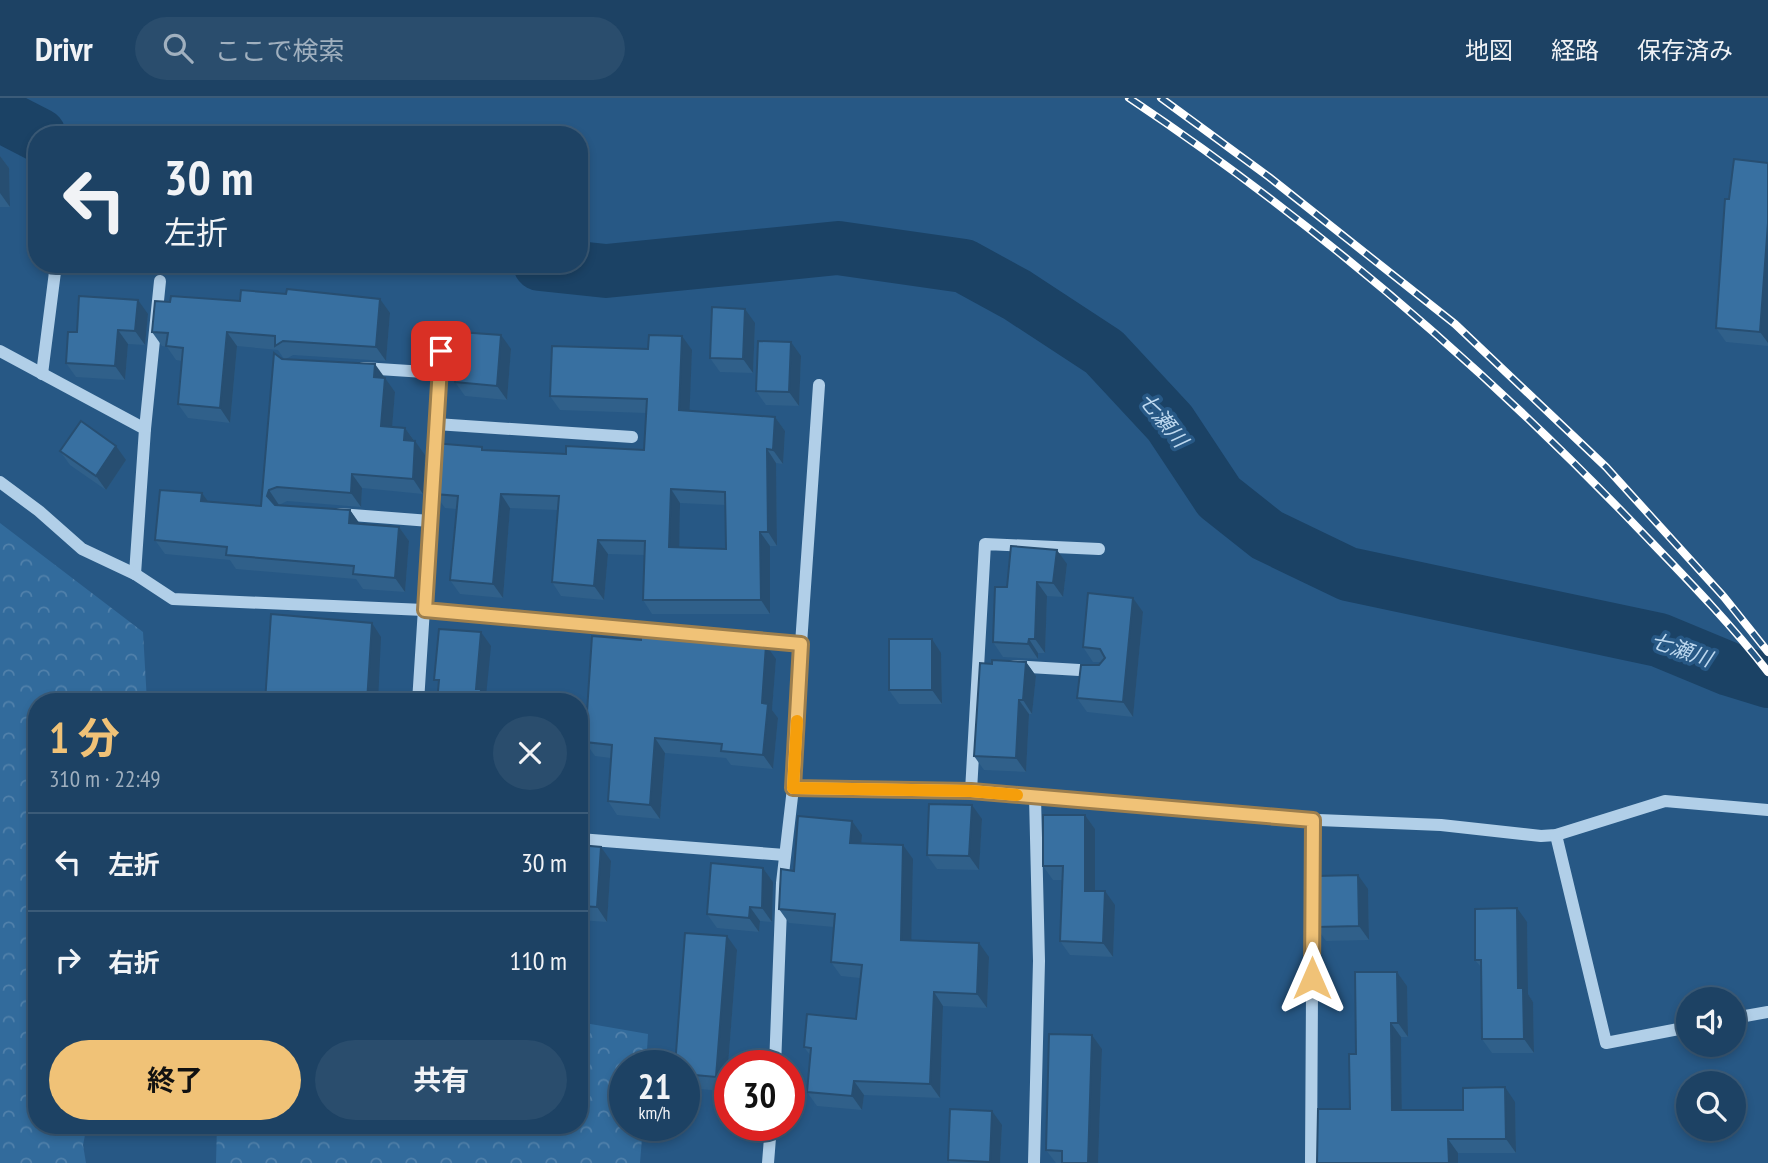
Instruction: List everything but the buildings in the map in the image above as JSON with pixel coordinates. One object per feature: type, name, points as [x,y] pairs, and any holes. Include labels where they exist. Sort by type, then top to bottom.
[{"type":"street","points":[[42,374],[55,273]]},
{"type":"street","points":[[135,574],[145,429],[160,281]]},
{"type":"street","points":[[419,693],[442,328]]},
{"type":"street","points":[[0,351],[145,429]]},
{"type":"street","points":[[346,367],[440,373]]},
{"type":"street","points":[[776,1050],[785,855],[793,788],[819,384]]},
{"type":"street","points":[[436,424],[632,438]]},
{"type":"street","points":[[0,481],[82,549],[135,574],[173,599],[425,610],[801,644]]},
{"type":"street","points":[[326,513],[430,522]]},
{"type":"street","points":[[971,791],[991,665],[985,544],[1099,549]]},
{"type":"street","points":[[991,665],[1106,671]]},
{"type":"street","points":[[793,788],[971,791],[1313,820],[1441,825],[1556,835],[1665,801],[1768,810]]},
{"type":"street","points":[[1034,797],[1039,961],[1034,1163]]},
{"type":"street","points":[[1311,1163],[1313,820]]},
{"type":"street","points":[[1556,835],[1606,1043],[1676,1030]]},
{"type":"street","points":[[588,840],[785,855]]},
{"type":"street","points":[[1746,1016],[1768,1012]]},
{"type":"street","points":[[768,1163],[770,1141]]},
{"type":"green space","points":[[0,523],[143,632],[146,693],[28,693],[28,1134],[85,1134],[83,1145],[86,1163],[0,1163]]},
{"type":"green space","points":[[588,1024],[648,1034],[647,1050],[609,1050],[609,1141],[642,1141],[640,1163],[216,1163],[217,1134],[588,1134]]},
{"type":"waterway","name":"七瀬川","points":[[0,115],[28,129]]},
{"type":"waterway","name":"七瀬川","points":[[588,269],[606,271],[838,248],[964,266],[1017,295],[1104,352],[1170,423],[1219,497],[1267,535],[1348,574],[1659,640],[1729,669],[1768,681]]},
{"type":"railway","points":[[1129,98],[1197,145],[1329,244],[1455,351],[1575,464],[1633,523],[1719,614],[1768,672]]},
{"type":"railway","points":[[1161,98],[1269,177],[1455,324],[1606,467],[1724,597],[1768,652]]},
{"type":"slow traffic","points":[[797,721],[793,788],[971,791],[1017,795]]},
{"type":"route","points":[[441,351],[425,610],[801,644],[793,788],[971,791],[1313,820],[1312,978]]}]
